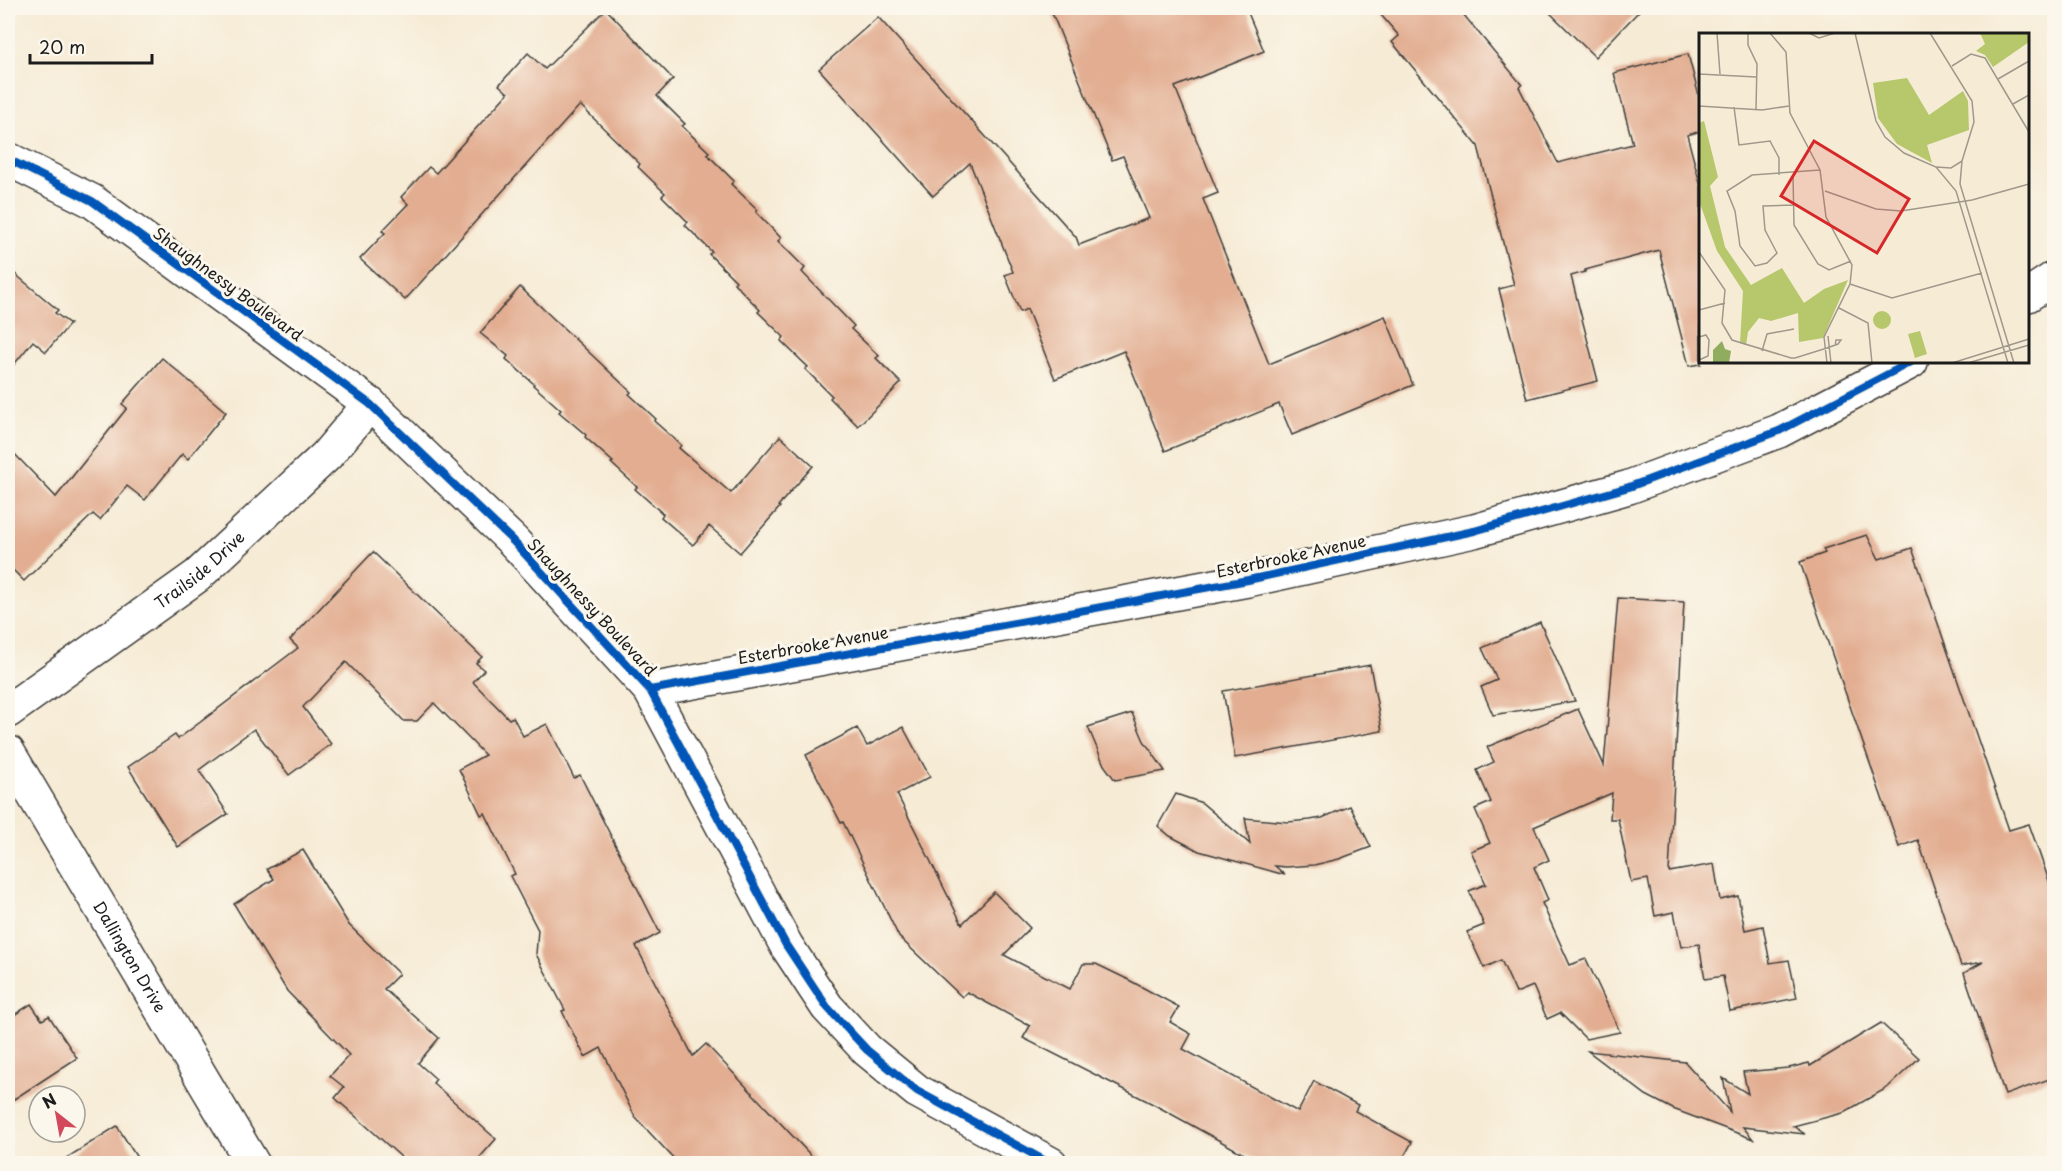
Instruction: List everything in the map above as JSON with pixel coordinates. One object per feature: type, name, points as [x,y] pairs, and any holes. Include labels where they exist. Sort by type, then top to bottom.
[{"type":"street","name":"Shaughnessy Boulevard","points":[[8,159],[92,201],[370,404],[513,541],[650,690],[786,945],[827,1006],[867,1050],[916,1091],[1051,1164]]},
{"type":"street","points":[[2029,294],[2055,278]]},
{"type":"street","name":"Esterbrooke Avenue","points":[[650,690],[1248,580],[1474,531],[1629,487],[1779,431],[1909,363]]},
{"type":"street","name":"Trailside Drive","points":[[8,711],[197,576],[338,444],[370,404]]},
{"type":"street","name":"Dallington Drive","points":[[8,752],[253,1164]]},
{"type":"building","points":[[1050,8],[1246,8],[1264,51],[1175,87],[1218,193],[1203,199],[1269,364],[1385,316],[1413,385],[1292,435],[1279,404],[1165,451],[1124,351],[1055,379],[1027,309],[1020,312],[1005,275],[1013,272],[970,163],[933,196],[819,69],[878,17],[1076,237],[1079,245],[1149,218],[1123,156],[1112,160]]},
{"type":"building","points":[[1375,8],[1458,8],[1522,85],[1519,87],[1558,163],[1633,144],[1614,73],[1688,54],[1699,96],[1699,132],[1687,135],[1699,180],[1699,363],[1701,364],[1689,366],[1659,250],[1571,276],[1598,381],[1527,399],[1499,289],[1514,285],[1478,146],[1392,42],[1399,36]]},
{"type":"building","points":[[1545,8],[1642,8],[1595,57]]},
{"type":"building","points":[[606,9],[673,79],[657,96],[685,124],[682,126],[734,181],[731,184],[758,210],[756,212],[781,238],[778,241],[805,268],[802,272],[854,326],[851,329],[879,356],[876,358],[901,383],[858,426],[805,369],[808,367],[781,341],[784,337],[758,312],[760,310],[734,283],[736,281],[709,254],[712,252],[685,225],[688,222],[662,196],[665,193],[638,167],[640,164],[580,105],[405,300],[360,259],[385,233],[382,231],[408,204],[401,197],[429,167],[436,173],[508,93],[499,85],[528,53],[545,69]]},
{"type":"building","points":[[8,268],[58,310],[55,313],[70,324],[46,352],[33,341],[8,372]]},
{"type":"building","points":[[520,287],[631,392],[629,394],[656,419],[654,421],[681,445],[679,448],[731,493],[780,436],[813,466],[740,553],[709,526],[693,545],[661,517],[663,514],[635,489],[637,487],[611,463],[613,462],[506,359],[508,356],[480,333]]},
{"type":"building","points":[[162,358],[226,412],[188,459],[182,454],[145,500],[127,486],[100,520],[93,514],[24,581],[8,565],[8,447],[56,497],[127,408],[122,404]]},
{"type":"building","points":[[1867,535],[1879,559],[1912,548],[2009,830],[2029,824],[2055,898],[2055,1077],[2005,1095],[1964,973],[1983,962],[1961,966],[1918,840],[1899,847],[1800,562],[1825,553],[1823,549]]},
{"type":"building","points":[[373,552],[482,657],[476,663],[484,670],[473,682],[509,719],[513,717],[523,736],[547,724],[574,778],[580,775],[660,933],[636,946],[693,1056],[706,1044],[819,1164],[679,1164],[635,1117],[601,1048],[585,1057],[562,1011],[565,1010],[536,954],[538,930],[510,876],[515,874],[485,813],[481,815],[459,769],[485,755],[434,703],[417,721],[404,721],[346,662],[303,707],[331,744],[289,775],[254,729],[199,770],[228,814],[178,847],[128,767],[175,735],[178,739],[298,648],[290,640]]},
{"type":"building","points":[[1618,598],[1684,602],[1669,872],[1714,864],[1720,900],[1738,896],[1745,930],[1763,926],[1770,963],[1789,960],[1797,998],[1730,1011],[1723,976],[1705,979],[1699,944],[1681,947],[1674,912],[1655,916],[1648,879],[1631,882],[1618,819],[1610,819],[1612,793],[1534,827],[1549,860],[1534,867],[1548,900],[1542,903],[1570,965],[1586,959],[1620,1032],[1586,1039],[1560,1013],[1547,1019],[1533,986],[1516,993],[1501,960],[1484,968],[1467,932],[1484,925],[1469,891],[1486,884],[1471,851],[1490,843],[1475,809],[1491,802],[1477,770],[1494,762],[1487,747],[1578,709],[1604,765]]},
{"type":"building","points":[[1540,622],[1575,701],[1493,715],[1481,687],[1497,680],[1482,648]]},
{"type":"building","points":[[1370,665],[1382,731],[1235,758],[1223,691]]},
{"type":"building","points":[[1132,713],[1144,741],[1165,771],[1115,780],[1104,765],[1088,727]]},
{"type":"building","points":[[903,727],[930,777],[897,794],[962,924],[994,892],[1030,928],[1004,955],[1070,989],[1083,964],[1096,964],[1127,979],[1179,1007],[1170,1022],[1191,1034],[1183,1049],[1298,1112],[1314,1081],[1358,1105],[1355,1111],[1412,1142],[1400,1164],[1262,1164],[1153,1104],[1023,1038],[1030,1026],[967,992],[962,997],[899,937],[843,822],[841,823],[806,755],[857,728],[867,746]]},
{"type":"building","points":[[1176,794],[1202,803],[1250,844],[1245,818],[1288,822],[1310,820],[1322,818],[1350,806],[1371,847],[1339,859],[1314,865],[1275,866],[1285,875],[1199,851],[1170,836],[1158,826]]},
{"type":"building","points":[[303,850],[349,925],[399,974],[384,989],[439,1038],[418,1063],[436,1079],[433,1083],[496,1139],[474,1164],[409,1164],[335,1098],[344,1087],[330,1076],[349,1055],[287,991],[234,904],[274,879],[267,869]]},
{"type":"building","points":[[31,1004],[42,1020],[49,1016],[77,1058],[37,1084],[27,1084],[27,1091],[8,1103],[8,1019]]},
{"type":"building","points":[[1881,1023],[1919,1058],[1887,1088],[1843,1113],[1793,1126],[1805,1134],[1743,1127],[1753,1139],[1673,1109],[1646,1095],[1588,1051],[1685,1062],[1730,1112],[1723,1078],[1748,1094],[1743,1072],[1789,1068],[1809,1063],[1810,1066]]},
{"type":"building","points":[[117,1126],[141,1164],[57,1164]]},
{"type":"cycle path","points":[[8,159],[92,201],[370,404],[513,541],[650,690],[786,945],[827,1007],[867,1050],[917,1091],[1051,1164]]},
{"type":"cycle path","points":[[650,690],[1248,580],[1474,531],[1629,487],[1779,431],[1909,363]]}]
